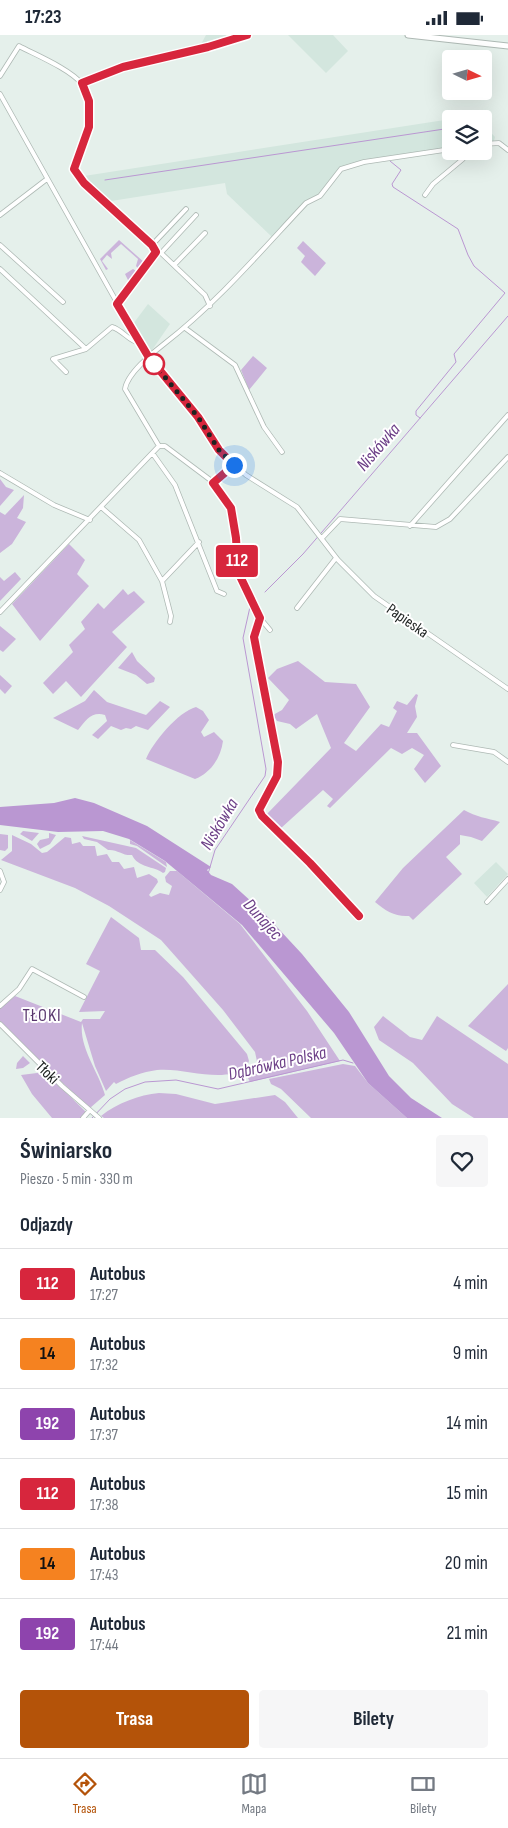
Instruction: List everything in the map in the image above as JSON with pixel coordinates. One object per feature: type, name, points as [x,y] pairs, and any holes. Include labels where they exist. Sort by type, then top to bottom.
[{"type":"main road","points":[[408,35],[508,46]]},
{"type":"street","points":[[82,83],[123,67],[208,47],[247,35]]},
{"type":"street","points":[[0,76],[19,46],[82,83],[89,101],[89,127],[86,139],[74,163],[75,172],[108,207],[205,295],[210,306]]},
{"type":"street","name":"Papieska","points":[[0,94],[140,343],[148,356],[198,417],[219,450],[234,465],[293,504],[322,538],[336,558],[374,596],[508,689]]},
{"type":"street","points":[[492,143],[499,143],[508,150]]},
{"type":"street","points":[[159,446],[125,389],[126,381],[148,356],[185,329],[210,306],[306,203],[320,196],[341,169],[364,162],[442,150]]},
{"type":"street","points":[[425,195],[433,184],[462,160]]},
{"type":"street","points":[[0,215],[48,179]]},
{"type":"street","points":[[152,245],[186,209]]},
{"type":"street","points":[[117,304],[158,252],[196,215]]},
{"type":"street","points":[[174,265],[205,233]]},
{"type":"street","points":[[0,245],[63,302]]},
{"type":"street","points":[[0,269],[86,349]]},
{"type":"street","points":[[66,372],[53,359],[86,349],[112,327],[120,329],[134,343],[140,343]]},
{"type":"street","points":[[185,329],[235,365],[264,427],[282,452]]},
{"type":"street","points":[[410,526],[508,415]]},
{"type":"street","points":[[0,613],[159,446]]},
{"type":"street","points":[[159,446],[165,446],[213,483],[231,508],[236,538],[238,572],[256,606],[260,618],[270,630]]},
{"type":"street","points":[[153,454],[175,485],[217,591],[224,594]]},
{"type":"street","points":[[322,538],[340,519],[436,527],[447,521],[508,457]]},
{"type":"street","points":[[213,483],[234,465]]},
{"type":"street","points":[[0,473],[54,505],[90,519]]},
{"type":"street","points":[[102,507],[139,540],[162,581],[171,616],[170,622]]},
{"type":"street","points":[[162,581],[199,542]]},
{"type":"street","points":[[296,608],[336,558]]},
{"type":"street","points":[[260,618],[254,637],[278,762],[277,776],[259,810],[262,816],[316,869],[359,916]]},
{"type":"street","points":[[453,745],[494,752],[508,762]]},
{"type":"street","points":[[0,871],[4,882],[0,889]]},
{"type":"street","points":[[486,902],[508,879]]},
{"type":"street","points":[[0,1006],[19,989],[32,969],[84,997]]},
{"type":"street","name":"Tłoki","points":[[0,1024],[98,1117]]},
{"type":"street","points":[[83,1118],[91,1111]]},
{"type":"shaded area","points":[[206,35],[226,35],[224,39],[200,46]]},
{"type":"shaded area","points":[[288,35],[333,35],[348,51],[326,73]]},
{"type":"shaded area","points":[[442,120],[442,148],[379,158],[343,166],[320,194],[306,202],[270,240],[271,236],[227,194],[225,183],[105,202],[82,180],[84,176]]},
{"type":"shaded area","points":[[119,240],[145,263],[139,270],[136,266],[138,259],[121,244],[111,253],[112,259],[107,255],[102,261],[108,269],[106,270],[100,259]]},
{"type":"shaded area","points":[[303,241],[326,263],[315,276],[301,262],[305,256],[297,248]]},
{"type":"shaded area","points":[[133,269],[138,272],[130,284],[125,274]]},
{"type":"shaded area","points":[[148,304],[170,324],[150,353],[133,324]]},
{"type":"shaded area","points":[[253,356],[267,368],[249,390],[241,370]]},
{"type":"shaded area","points":[[0,479],[6,487],[14,490],[0,506]]},
{"type":"shaded area","points":[[24,495],[23,508],[17,518],[26,522],[12,544],[0,553],[0,512],[5,515]]},
{"type":"shaded area","points":[[69,544],[85,560],[77,574],[89,586],[40,641],[12,604]]},
{"type":"shaded area","points":[[15,572],[21,579],[0,601],[0,577],[4,581]]},
{"type":"shaded area","points":[[123,589],[128,595],[134,591],[145,602],[112,632],[127,647],[81,697],[66,681],[53,694],[43,683],[73,652],[69,645],[85,629],[81,622],[98,603],[104,609]]},
{"type":"shaded area","points":[[0,626],[16,639],[3,652],[0,650]]},
{"type":"shaded area","points":[[132,652],[137,661],[155,678],[154,682],[147,684],[136,675],[118,668]]},
{"type":"shaded area","points":[[298,661],[325,682],[356,684],[370,707],[344,743],[356,751],[381,724],[389,727],[397,711],[393,708],[397,701],[407,705],[416,694],[418,695],[415,706],[417,717],[407,733],[417,733],[441,766],[425,783],[414,769],[424,755],[412,748],[402,754],[391,748],[330,808],[327,806],[333,799],[323,790],[280,829],[265,816],[331,748],[317,714],[296,729],[290,724],[277,721],[273,715],[282,710],[289,700],[268,678],[277,669]]},
{"type":"shaded area","points":[[0,675],[12,686],[5,694],[0,689]]},
{"type":"shaded area","points":[[94,690],[107,702],[146,715],[160,701],[170,707],[148,730],[136,726],[131,729],[121,730],[111,726],[98,739],[92,735],[107,721],[105,715],[93,715],[78,730],[53,718],[85,701]]},
{"type":"shaded area","points":[[196,707],[203,711],[209,720],[201,732],[204,737],[214,732],[223,741],[220,753],[210,769],[195,779],[146,759],[154,744],[174,721]]},
{"type":"shaded area","points":[[464,810],[477,816],[500,822],[482,841],[460,835],[460,844],[446,857],[462,874],[413,920],[409,916],[391,913],[375,902],[403,868]]},
{"type":"shaded area","points":[[23,831],[39,833],[32,841],[20,834]]},
{"type":"shaded area","points":[[49,833],[56,835],[50,844],[40,849],[37,844],[40,840],[49,838]]},
{"type":"shaded area","points":[[0,834],[8,835],[8,848],[5,851],[0,850]]},
{"type":"shaded area","points":[[12,835],[31,844],[42,853],[47,852],[65,837],[71,838],[72,844],[80,842],[83,846],[95,846],[97,856],[107,854],[112,862],[119,862],[124,869],[134,867],[137,878],[149,874],[157,879],[158,882],[149,895],[151,897],[160,893],[169,895],[172,886],[166,882],[165,877],[170,871],[177,871],[240,924],[307,1011],[340,1061],[250,1082],[248,1078],[255,1072],[258,1066],[255,1052],[223,1010],[161,940],[109,906],[75,888],[1,860],[12,851]]},
{"type":"shaded area","points":[[82,836],[136,848],[166,868],[165,872],[163,873],[142,865],[132,855],[108,850],[97,842],[84,839]]},
{"type":"shaded area","points":[[130,840],[166,862],[167,867],[137,846],[130,844]]},
{"type":"shaded area","points":[[496,862],[508,874],[487,897],[474,883]]},
{"type":"shaded area","points":[[111,917],[139,938],[141,950],[155,950],[183,977],[247,1054],[249,1061],[246,1068],[236,1073],[225,1075],[157,1070],[136,1075],[116,1084],[114,1082],[106,1091],[95,1066],[82,1023],[83,1042],[105,1095],[90,1108],[46,1068],[0,1021],[0,1008],[15,996],[81,1022],[83,1019],[100,1019],[105,1011],[79,1012],[100,971],[86,964]]},
{"type":"shaded area","points":[[508,984],[508,1048],[506,1051],[468,1026]]},
{"type":"shaded area","points":[[383,1016],[410,1037],[422,1040],[437,1016],[508,1064],[508,1118],[474,1118],[452,1104],[413,1063],[379,1040],[374,1027]]},
{"type":"shaded area","points":[[23,1056],[30,1063],[23,1068],[16,1069],[17,1063]]},
{"type":"shaded area","points":[[343,1064],[355,1066],[368,1083],[407,1118],[311,1118],[281,1089],[271,1084],[269,1079]]},
{"type":"shaded area","points":[[45,1072],[86,1112],[81,1118],[52,1118],[32,1094],[21,1075]]},
{"type":"shaded area","points":[[159,1093],[176,1094],[215,1104],[275,1095],[285,1102],[298,1118],[104,1118],[101,1116],[128,1100]]},
{"type":"water","name":"Dunajec","points":[[75,798],[94,803],[147,826],[211,867],[207,870],[211,875],[232,884],[263,912],[302,954],[349,1012],[389,1076],[411,1098],[442,1118],[407,1118],[368,1083],[334,1033],[242,925],[165,861],[129,839],[103,831],[58,832],[0,825],[0,807],[54,803]]},
{"type":"waterway","points":[[105,180],[442,129]]},
{"type":"waterway","points":[[390,161],[401,170],[392,184],[393,187],[458,229],[474,266],[505,293],[454,354],[456,362],[416,411],[416,415],[420,418]]},
{"type":"waterway","name":"Niskówka","points":[[265,592],[303,554],[508,316]]},
{"type":"waterway","name":"Niskówka","points":[[208,874],[215,850],[265,776],[266,769],[243,638],[250,607]]},
{"type":"waterway","name":"Dąbrówka Polska","points":[[92,1118],[110,1099],[125,1089],[145,1082],[176,1080],[218,1089],[343,1060],[353,1063]]},
{"type":"bus line","name":"112","points":[[247,35],[208,47],[123,67],[82,83],[89,101],[89,127],[74,169],[84,183],[152,245],[156,252],[117,304],[155,366],[198,417],[219,450],[234,465],[213,483],[223,494],[231,508],[236,538],[238,572],[249,596],[256,606],[260,618],[254,637],[278,762],[277,776],[259,810],[262,816],[328,881],[359,916]]},
{"type":"district","name":"TŁOKI","points":[[42,1015]]},
{"type":"route","points":[[154,364],[198,417],[219,450],[234,465]]}]
